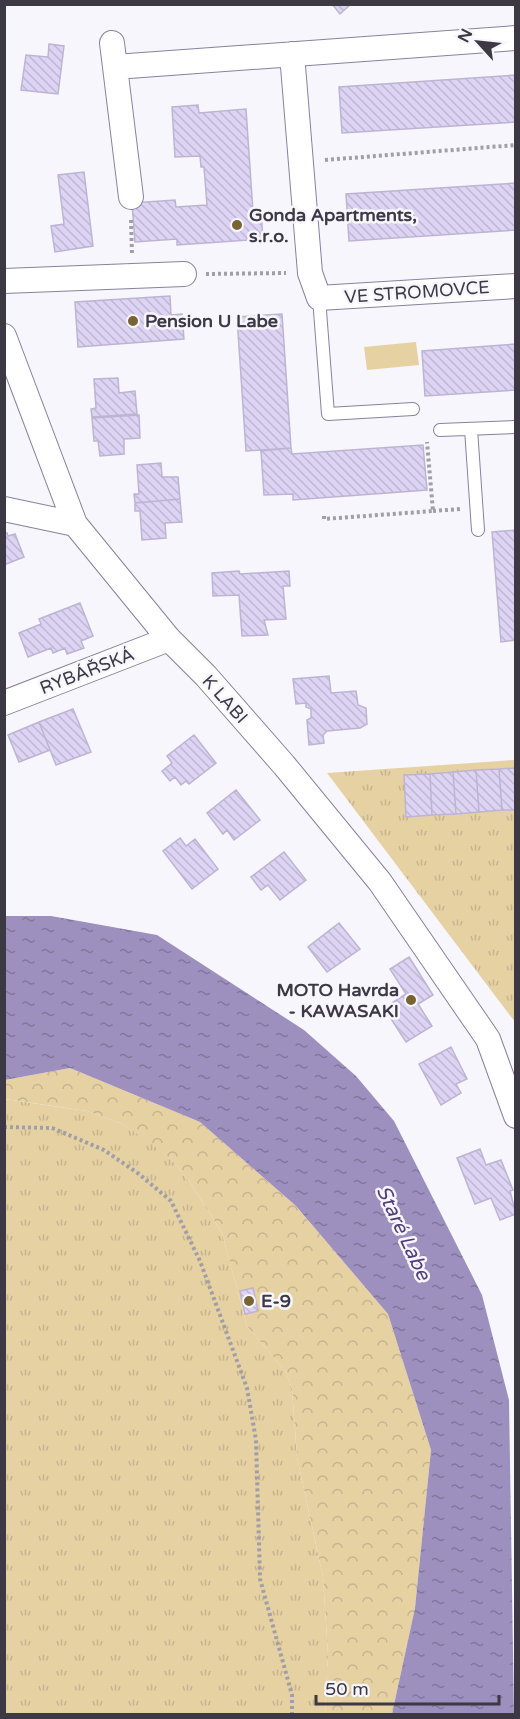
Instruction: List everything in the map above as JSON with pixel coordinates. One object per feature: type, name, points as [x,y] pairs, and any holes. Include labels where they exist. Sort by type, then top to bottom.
[{"type":"street","points":[[115,67],[516,38]]},
{"type":"street","points":[[112,43],[131,198]]},
{"type":"street","name":"VE STROMOVCE","points":[[291,54],[310,273],[319,298],[516,286]]},
{"type":"street","points":[[4,281],[184,274]]},
{"type":"street","name":"K LABI","points":[[4,336],[75,524],[169,639],[206,676],[284,765],[380,882],[488,1039],[516,1116]]},
{"type":"street","points":[[4,509],[75,524]]},
{"type":"street","name":"RYBÁŘSKÁ","points":[[4,703],[169,639]]},
{"type":"street","name":"K LABI","points":[[488,1039],[516,1054]]},
{"type":"lane","name":"VE STROMOVCE","points":[[319,298],[328,414],[413,409]]},
{"type":"lane","points":[[440,430],[516,427]]},
{"type":"lane","points":[[471,429],[478,530]]},
{"type":"path","points":[[299,162],[516,145]]},
{"type":"path","points":[[131,198],[134,276]]},
{"type":"path","points":[[184,274],[310,273]]},
{"type":"path","points":[[427,441],[433,511]]},
{"type":"path","points":[[324,516],[324,519],[392,512],[476,508]]},
{"type":"path","points":[[4,1127],[52,1128],[104,1150],[139,1173],[171,1201],[200,1261],[247,1388],[255,1440],[260,1579],[292,1695],[292,1714]]},
{"type":"green space","points":[[416,342],[419,365],[367,370],[364,347]]},
{"type":"green space","points":[[515,760],[515,1022],[327,773]]},
{"type":"green space","points":[[70,1068],[200,1122],[296,1206],[388,1314],[431,1450],[415,1608],[392,1714],[325,1714],[328,1654],[323,1577],[297,1457],[292,1389],[286,1372],[247,1326],[222,1233],[192,1185],[172,1160],[147,1140],[120,1123],[87,1111],[5,1099],[5,1080]]},
{"type":"green space","points":[[4,1099],[87,1111],[120,1123],[147,1139],[172,1160],[192,1185],[222,1233],[247,1326],[286,1372],[292,1389],[297,1457],[323,1577],[328,1654],[325,1714],[5,1714]]},
{"type":"water","name":"Staré Labe","points":[[5,916],[51,916],[157,935],[304,1030],[356,1076],[394,1121],[482,1295],[509,1400],[514,1714],[392,1714],[415,1608],[431,1450],[388,1314],[296,1206],[200,1122],[70,1068],[5,1080]]},
{"type":"building","points":[[332,4],[351,4],[340,14]]},
{"type":"building","points":[[49,44],[64,46],[58,94],[21,90],[26,55],[48,57]]},
{"type":"building","points":[[516,75],[516,122],[342,133],[339,87]]},
{"type":"building","points":[[198,105],[199,113],[246,109],[253,212],[261,211],[263,239],[177,245],[177,239],[135,242],[132,203],[175,200],[176,207],[207,205],[204,167],[201,167],[200,156],[175,157],[172,107]]},
{"type":"building","points":[[84,172],[93,246],[55,252],[51,226],[64,224],[58,175]]},
{"type":"building","points":[[516,183],[516,230],[349,241],[346,194]]},
{"type":"building","points":[[170,296],[171,315],[182,314],[184,339],[78,347],[75,302]]},
{"type":"building","points":[[282,314],[291,448],[246,451],[237,317]]},
{"type":"building","points":[[516,344],[516,390],[425,396],[422,351]]},
{"type":"building","points":[[118,378],[119,393],[135,391],[137,414],[92,417],[91,409],[96,408],[94,379]]},
{"type":"building","points":[[139,415],[140,438],[124,439],[124,454],[100,456],[98,441],[94,441],[92,418]]},
{"type":"building","points":[[423,445],[427,490],[293,500],[293,494],[264,495],[261,451],[291,448],[292,454]]},
{"type":"building","points":[[161,463],[162,477],[178,477],[180,499],[135,503],[134,494],[139,494],[137,465]]},
{"type":"building","points":[[180,499],[182,522],[165,523],[166,538],[142,540],[140,511],[135,511],[135,503]]},
{"type":"building","points":[[516,530],[516,640],[501,642],[492,532]]},
{"type":"building","points":[[7,533],[8,536],[15,534],[24,557],[4,565],[4,534]]},
{"type":"building","points":[[239,571],[240,574],[289,571],[290,586],[283,586],[286,619],[264,620],[268,635],[242,636],[239,595],[213,596],[212,573]]},
{"type":"building","points":[[80,603],[93,636],[81,641],[84,648],[67,654],[65,648],[53,653],[51,648],[28,657],[19,633],[41,624],[39,619]]},
{"type":"building","points":[[329,676],[331,693],[356,691],[358,705],[366,708],[367,724],[360,728],[327,731],[323,735],[324,743],[309,745],[307,720],[311,718],[311,709],[306,707],[306,703],[296,704],[293,679]]},
{"type":"building","points":[[73,709],[91,752],[56,765],[39,722]]},
{"type":"building","points":[[39,722],[50,750],[19,762],[8,735]]},
{"type":"building","points":[[194,735],[216,763],[189,784],[186,781],[181,785],[175,777],[170,781],[162,771],[172,763],[167,756]]},
{"type":"building","points":[[516,768],[516,810],[502,810],[499,769]]},
{"type":"building","points":[[499,769],[502,810],[479,812],[476,770]]},
{"type":"building","points":[[476,770],[479,812],[456,814],[453,772]]},
{"type":"building","points":[[453,772],[456,814],[432,815],[430,774]]},
{"type":"building","points":[[430,774],[432,815],[406,817],[404,775]]},
{"type":"building","points":[[236,790],[260,820],[234,840],[227,830],[223,834],[207,813]]},
{"type":"building","points":[[180,838],[186,846],[195,839],[218,869],[192,889],[163,851]]},
{"type":"building","points":[[284,852],[306,880],[280,900],[268,885],[261,890],[251,877]]},
{"type":"building","points":[[339,923],[360,949],[327,972],[308,947]]},
{"type":"building","name":"MOTO Havrda - KAWASAKI","points":[[409,957],[433,995],[418,1004],[432,1026],[406,1042],[384,1008],[406,994],[390,969]]},
{"type":"building","points":[[451,1047],[467,1079],[456,1084],[461,1093],[441,1105],[419,1064]]},
{"type":"building","points":[[480,1149],[486,1165],[501,1160],[513,1190],[510,1191],[516,1214],[500,1220],[491,1198],[475,1204],[457,1158]]},
{"type":"building","name":"E-9","points":[[253,1288],[258,1311],[245,1314],[240,1291]]},
{"type":"place","name":"Gonda Apartments, s.r.o.","points":[[237,225]]},
{"type":"place","name":"Pension U Labe","points":[[133,321]]},
{"type":"place","name":"MOTO Havrda - KAWASAKI","points":[[411,1000]]},
{"type":"place","name":"E-9","points":[[249,1301]]}]
